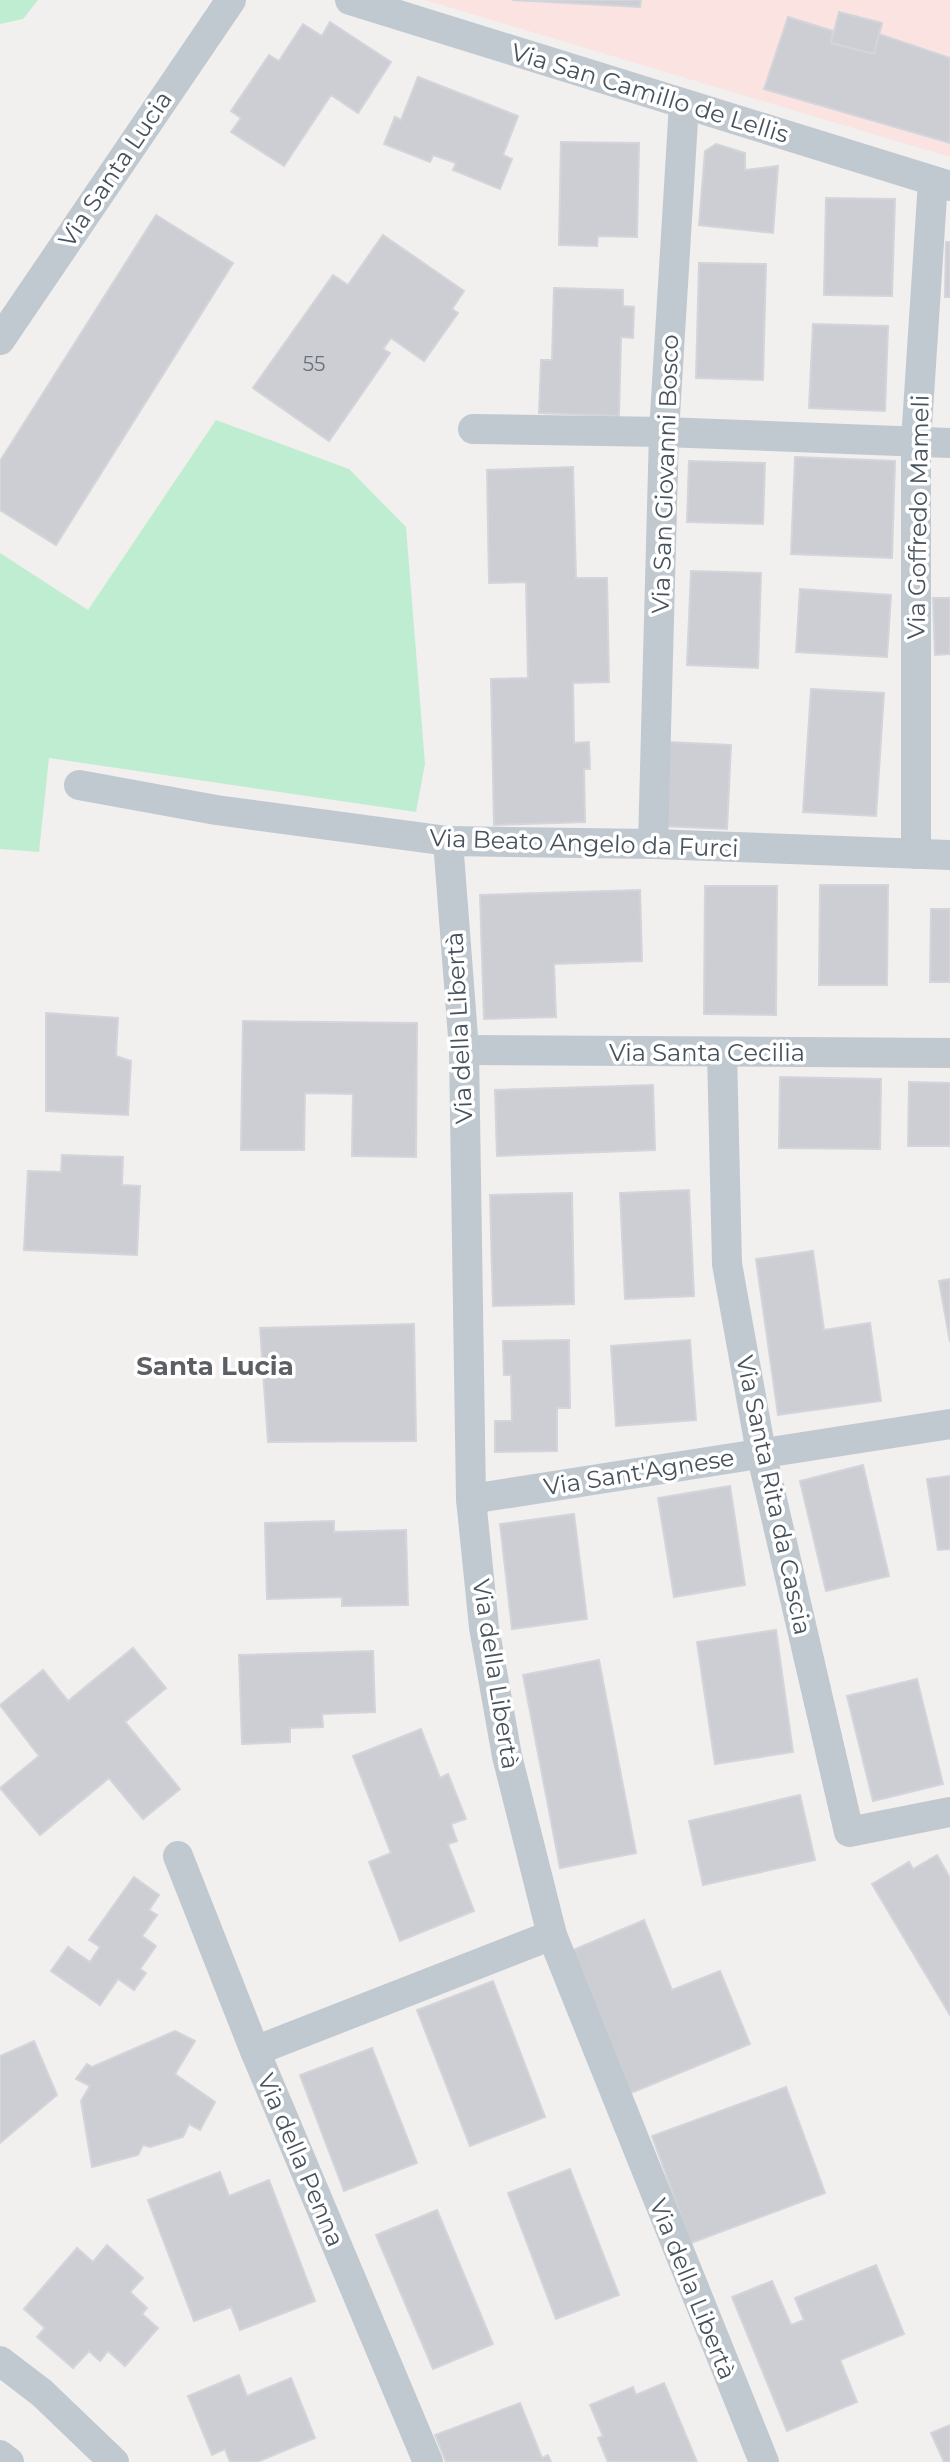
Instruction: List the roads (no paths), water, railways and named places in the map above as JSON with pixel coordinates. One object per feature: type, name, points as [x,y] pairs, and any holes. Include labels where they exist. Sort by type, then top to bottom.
[{"type":"street","name":"Via Santa Lucia","points":[[0,340],[231,0]]},
{"type":"street","name":"Via San Camillo de Lellis","points":[[350,0],[941,184]]},
{"type":"street","name":"Via San Giovanni Bosco","points":[[653,844],[664,432],[684,104]]},
{"type":"street","name":"Via Goffredo Mameli","points":[[916,854],[916,441],[941,184]]},
{"type":"street","points":[[473,429],[664,432],[950,443]]},
{"type":"street","name":"Via Beato Angelo da Furci","points":[[79,785],[216,810],[448,841],[653,844],[950,855]]},
{"type":"street","name":"Via della Libertà","points":[[448,841],[464,1050],[471,1499],[484,1627],[507,1756],[552,1935],[764,2462]]},
{"type":"street","name":"Via Santa Cecilia","points":[[464,1050],[950,1053]]},
{"type":"street","name":"Via Santa Rita da Cascia","points":[[722,1052],[727,1264],[761,1452],[849,1832],[950,1812]]},
{"type":"street","name":"Via Sant'Agnese","points":[[471,1499],[950,1424]]},
{"type":"street","name":"Via della Penna","points":[[178,1856],[255,2051],[428,2462]]},
{"type":"street","points":[[255,2051],[552,1935]]},
{"type":"street","points":[[0,2361],[42,2393],[114,2462]]},
{"type":"street","points":[[0,2455],[9,2462]]},
{"type":"district","name":"Santa Lucia","points":[[215,1366]]}]
